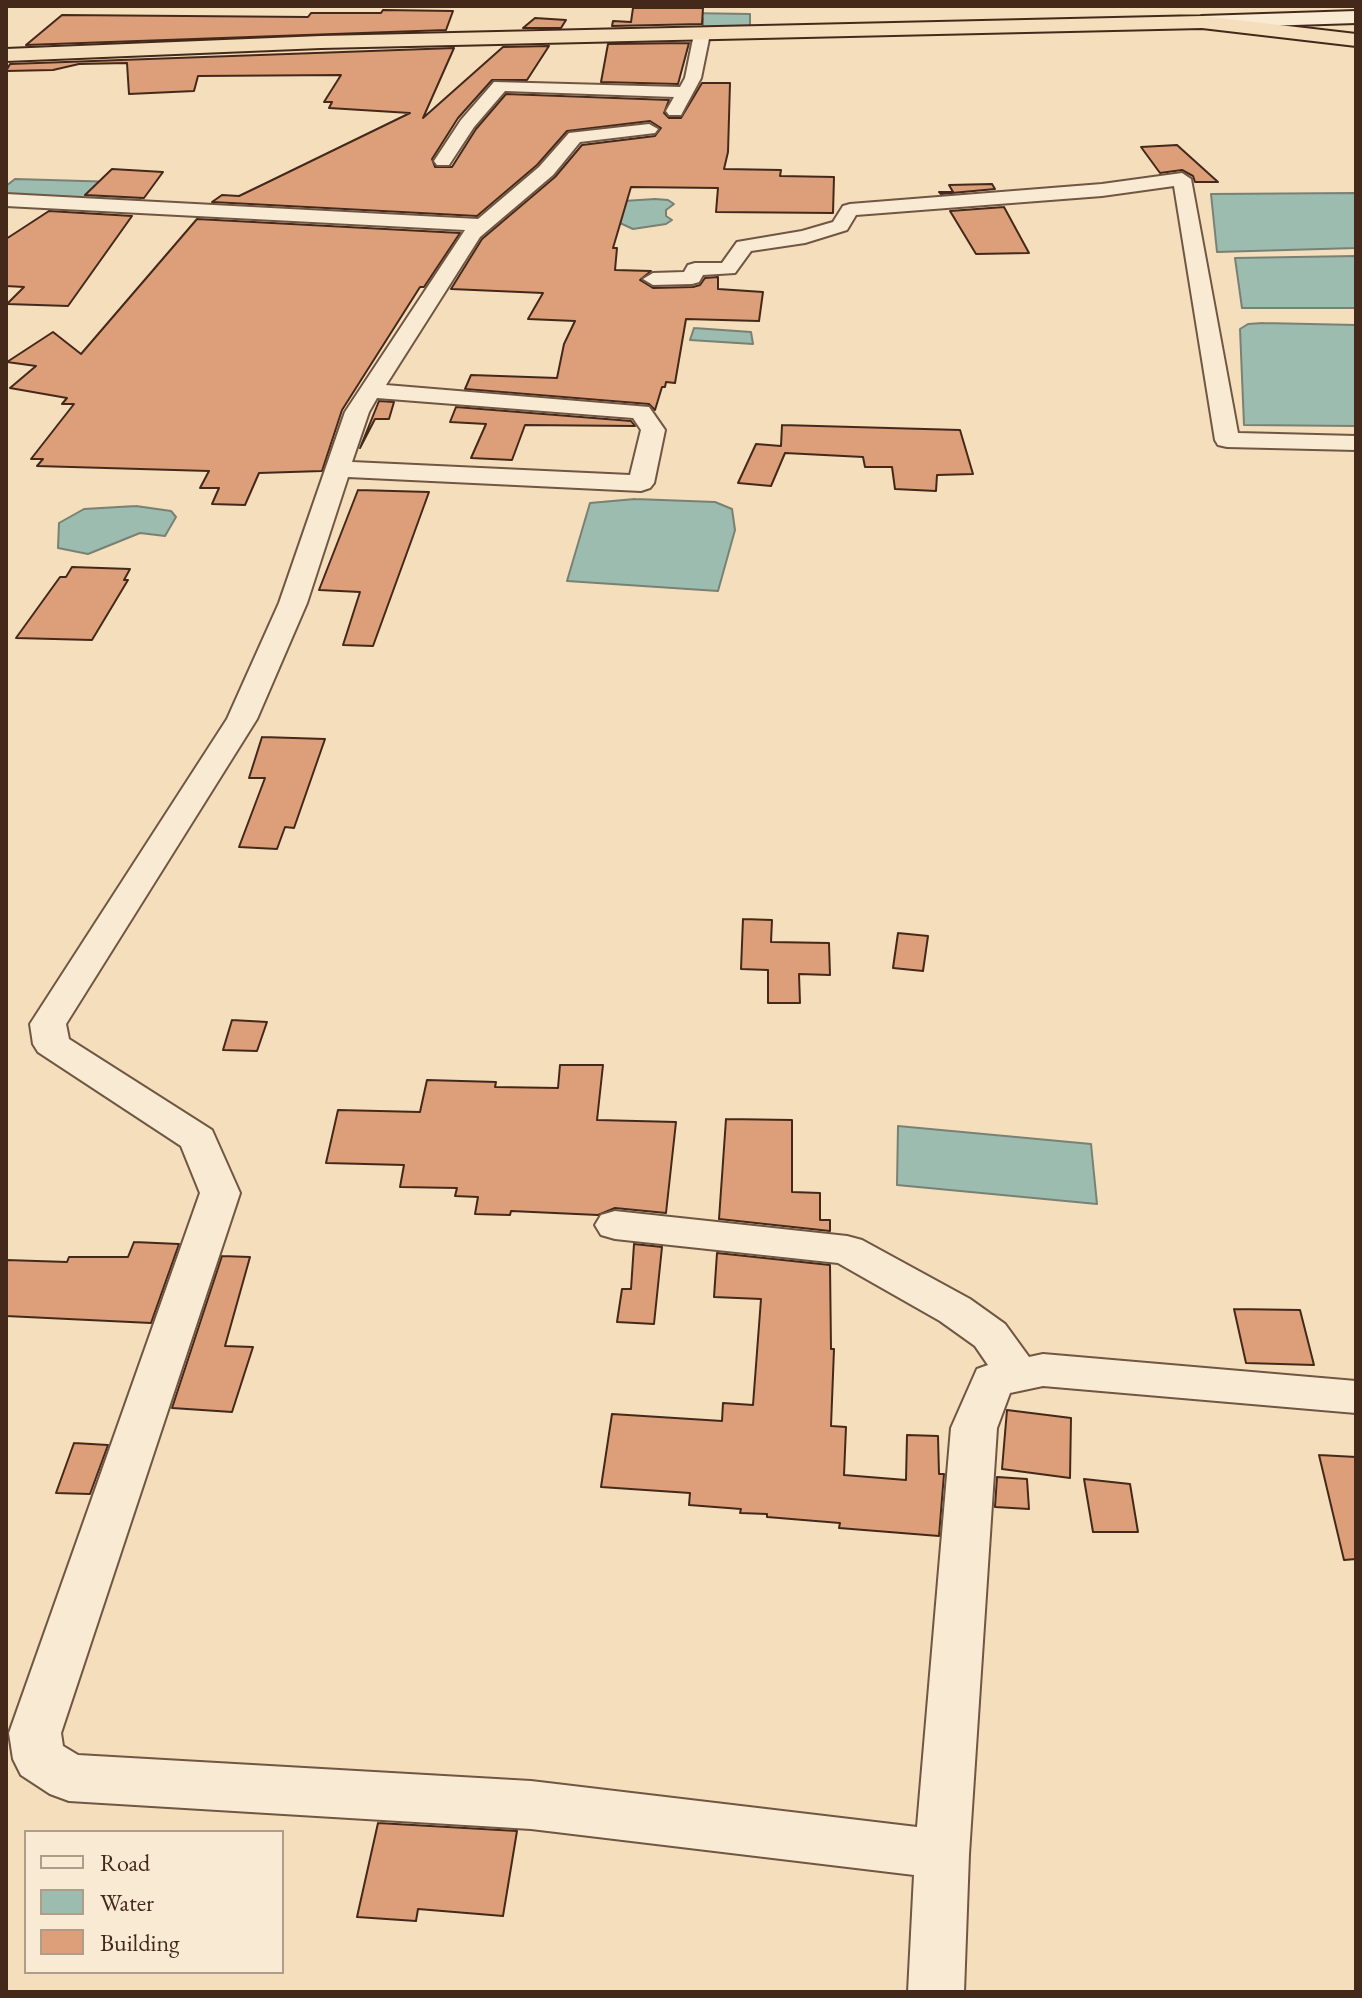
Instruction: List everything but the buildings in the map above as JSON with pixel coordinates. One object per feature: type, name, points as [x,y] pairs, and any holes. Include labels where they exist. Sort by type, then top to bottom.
[{"type":"highway","points":[[6,55],[321,42],[1202,22],[1356,40]]},
{"type":"main road","points":[[1202,22],[1356,17]]},
{"type":"street","points":[[702,34],[686,92],[669,124],[644,137],[575,137],[546,171],[473,233],[357,412],[293,603],[242,719],[48,1024],[51,1044],[198,1139],[220,1193],[35,1733],[39,1759],[69,1778],[531,1805],[942,1854]]},
{"type":"street","points":[[443,161],[467,124],[500,86],[686,92]]},
{"type":"street","points":[[653,279],[692,278],[695,269],[728,269],[744,246],[805,237],[840,226],[850,210],[1102,190],[1182,179],[1227,440],[1356,443]]},
{"type":"street","points":[[6,200],[482,225]]},
{"type":"street","points":[[338,469],[641,483],[653,430],[641,412],[371,391]]},
{"type":"street","points":[[615,1225],[847,1250],[978,1326],[990,1335],[1019,1375]]},
{"type":"street","points":[[936,1992],[942,1854],[974,1428],[993,1380],[1043,1370],[1356,1397]]},
{"type":"water","points":[[686,13],[750,14],[750,28],[703,28],[703,18],[685,18]]},
{"type":"water","points":[[15,179],[151,183],[138,202],[6,196],[6,186]]},
{"type":"water","points":[[1356,193],[1356,248],[1217,252],[1211,194]]},
{"type":"water","points":[[655,199],[674,204],[666,210],[666,216],[672,220],[666,224],[633,229],[620,223],[624,201]]},
{"type":"water","points":[[1356,256],[1356,308],[1242,308],[1235,258]]},
{"type":"water","points":[[1248,324],[1356,325],[1356,426],[1244,425],[1240,329]]},
{"type":"water","points":[[694,328],[751,332],[753,344],[690,340]]},
{"type":"water","points":[[635,499],[715,502],[732,509],[735,530],[718,591],[567,581],[590,503]]},
{"type":"water","points":[[136,506],[171,511],[176,517],[165,536],[140,533],[88,554],[58,548],[59,523],[84,509]]},
{"type":"water","points":[[898,1126],[1091,1144],[1097,1204],[897,1185]]}]
